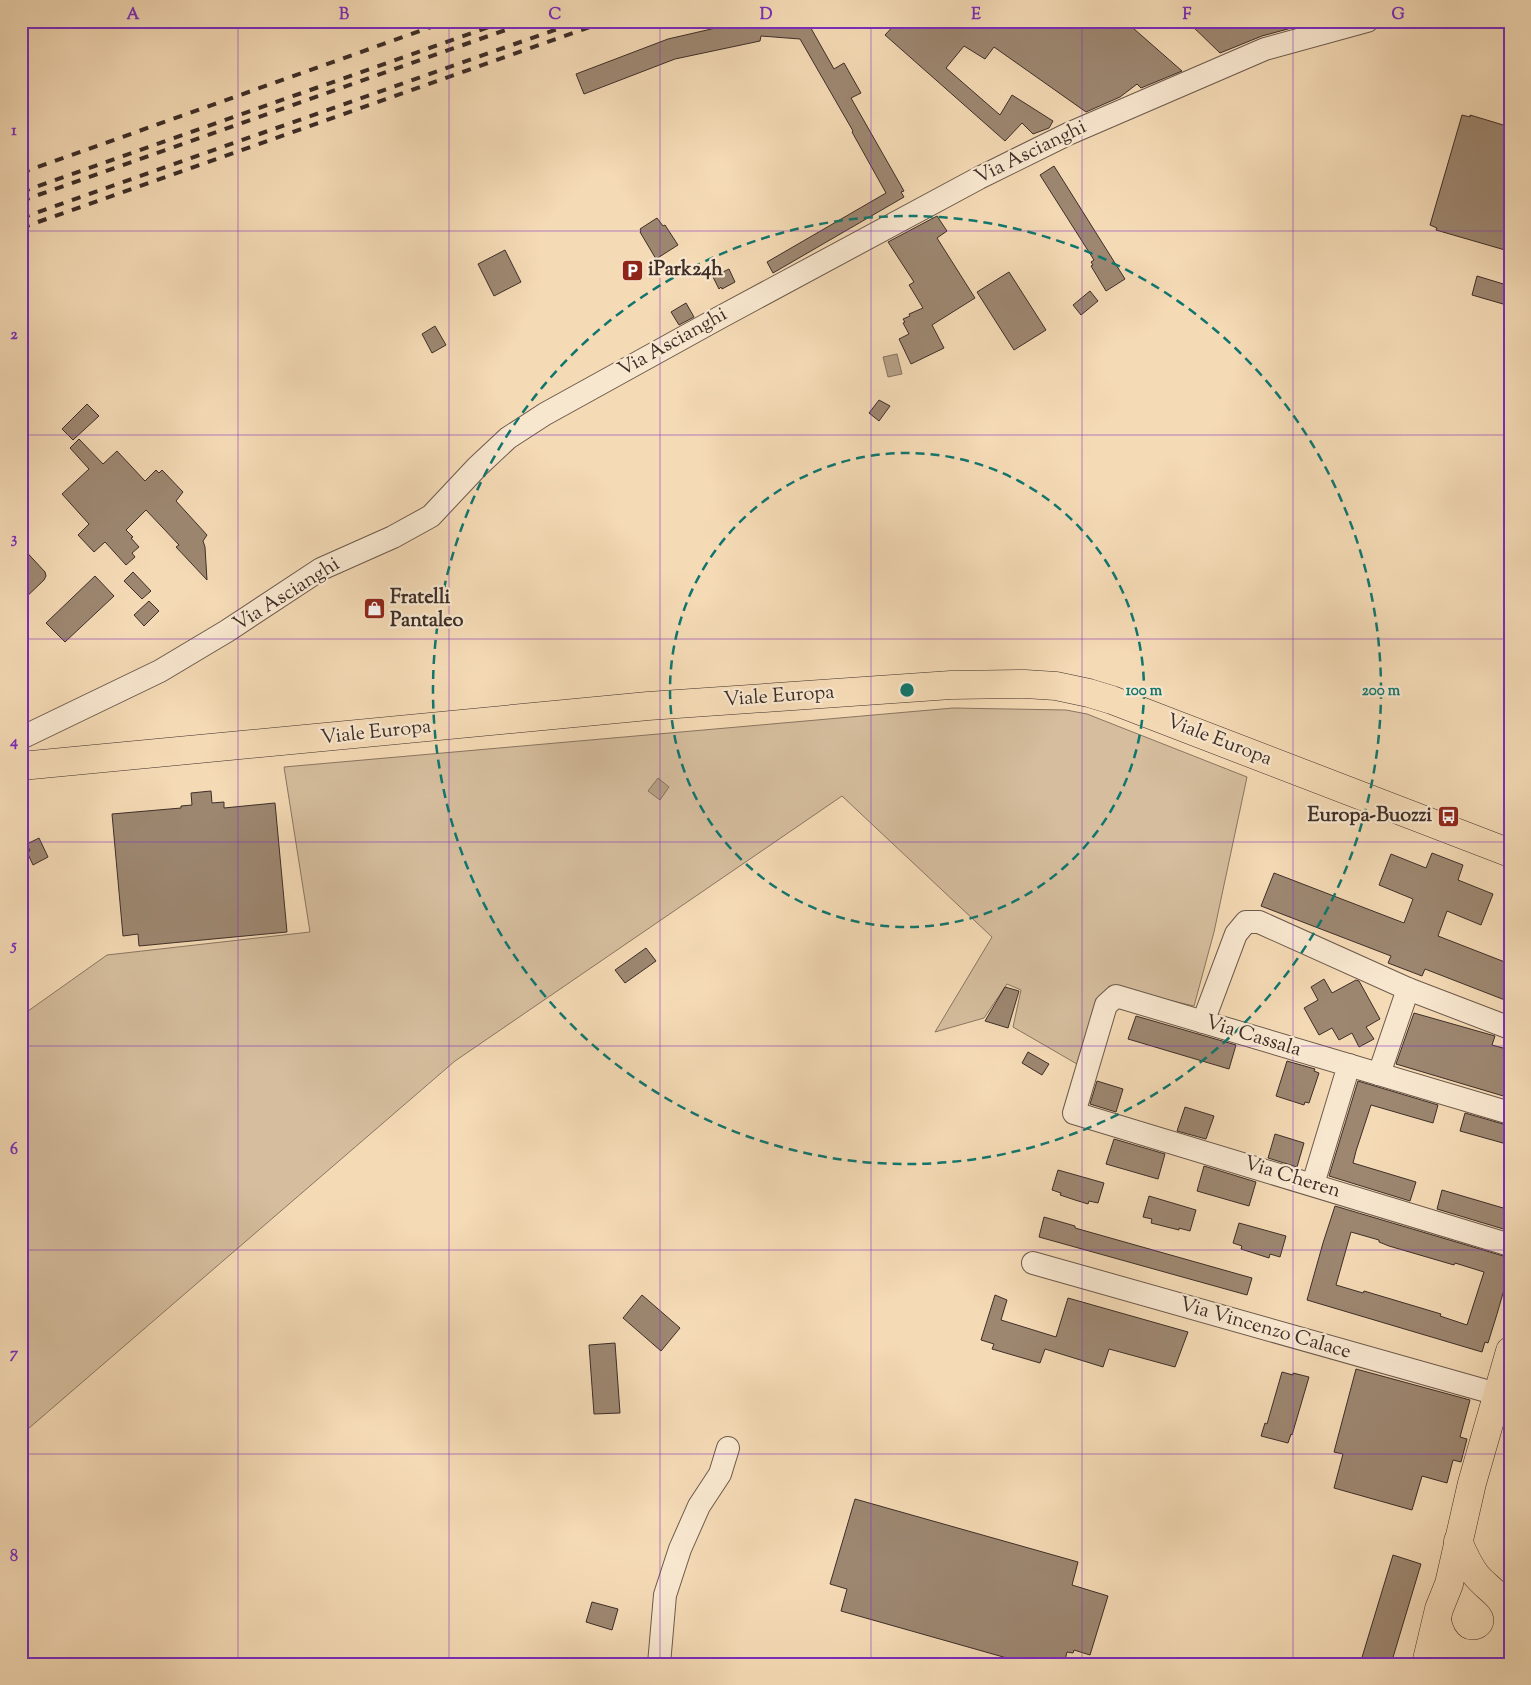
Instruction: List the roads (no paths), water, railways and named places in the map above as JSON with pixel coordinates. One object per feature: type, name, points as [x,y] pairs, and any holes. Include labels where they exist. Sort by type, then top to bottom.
[{"type":"main road","name":"Viale Europa","points":[[21,766],[648,706],[951,685],[1025,684],[1056,686],[1112,700],[1510,853]]},
{"type":"main road","points":[[1426,1664],[1452,1573],[1472,1483],[1510,1351]]},
{"type":"main road","points":[[1458,1541],[1475,1574],[1503,1602],[1507,1613],[1508,1626],[1497,1645],[1477,1656],[1454,1650],[1440,1632],[1441,1610],[1453,1591],[1463,1586],[1486,1587]]},
{"type":"street","name":"Via Ascianghi","points":[[21,738],[160,672],[227,631],[320,569],[393,536],[431,516],[477,467],[508,438],[545,414],[979,178],[1068,134],[1265,49],[1366,21]]},
{"type":"street","points":[[1203,1022],[1236,934],[1246,922],[1259,922],[1408,989],[1510,1028]]},
{"type":"street","points":[[1379,1074],[1408,989]]},
{"type":"street","name":"Via Cassala","points":[[1074,1113],[1106,1005],[1116,996],[1510,1113]]},
{"type":"street","points":[[1313,1184],[1349,1065]]},
{"type":"street","name":"Via Cheren","points":[[1074,1113],[1510,1245]]},
{"type":"street","name":"Via Vincenzo Calace","points":[[1033,1262],[1497,1394]]},
{"type":"street","points":[[658,1664],[666,1595],[677,1558],[700,1506],[720,1474],[728,1448]]},
{"type":"railway","points":[[21,173],[448,21]]},
{"type":"railway","points":[[21,192],[506,21]]},
{"type":"railway","points":[[21,201],[531,21]]},
{"type":"railway","points":[[21,218],[580,21]]},
{"type":"railway","points":[[21,228],[604,21]]},
{"type":"place","name":"iPark24h","points":[[632,270]]},
{"type":"place","name":"Fratelli Pantaleo","points":[[374,609]]},
{"type":"place","name":"Europa-Buozzi","points":[[1448,816]]}]
